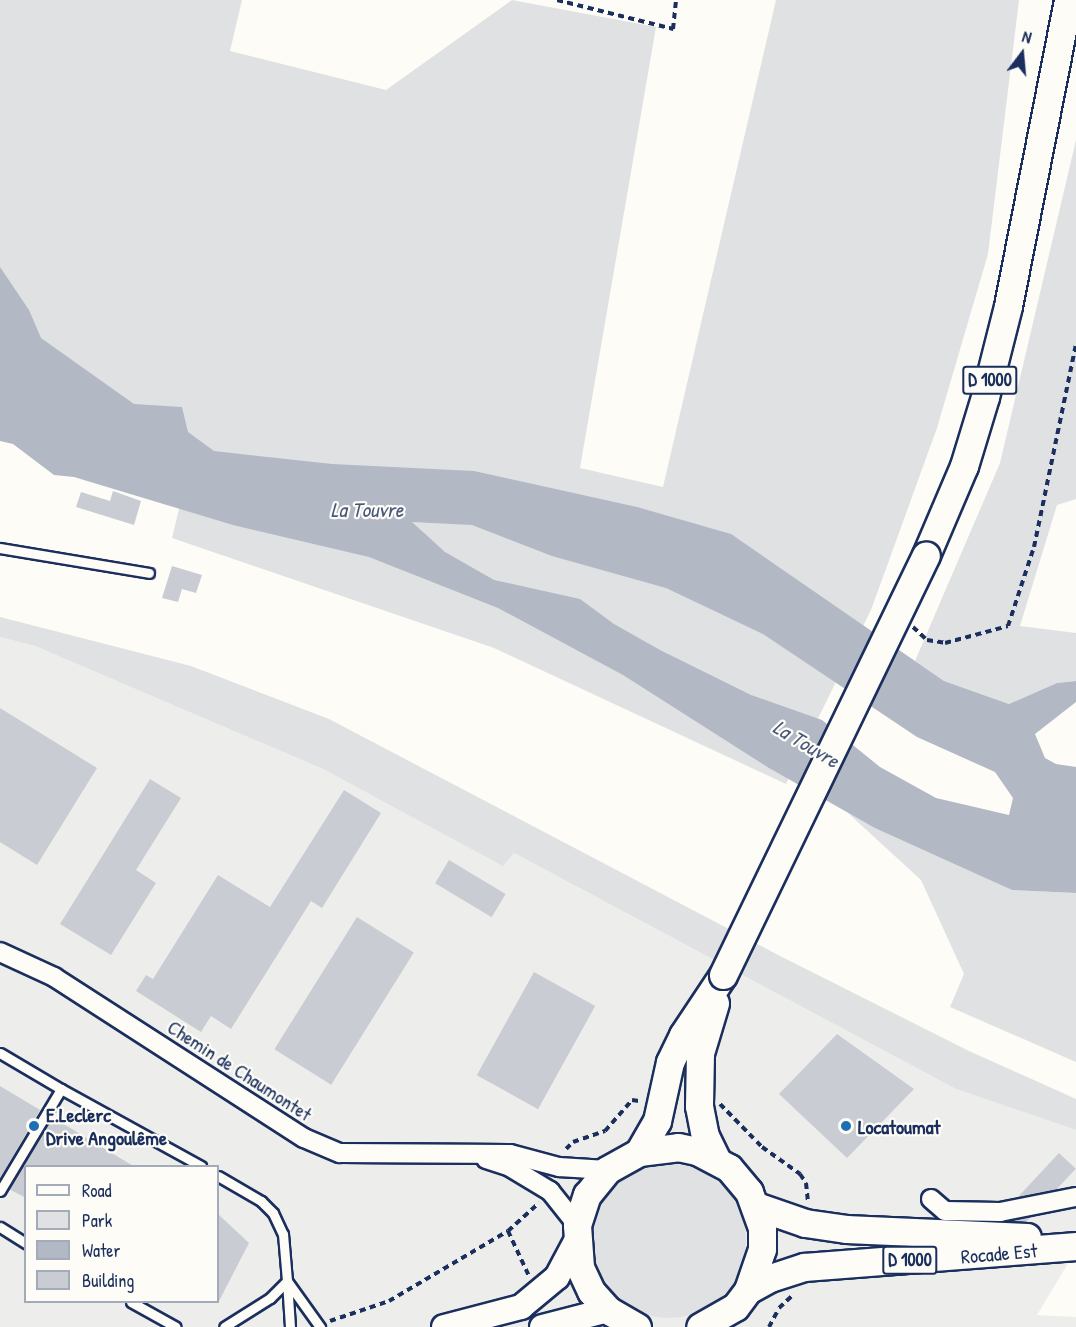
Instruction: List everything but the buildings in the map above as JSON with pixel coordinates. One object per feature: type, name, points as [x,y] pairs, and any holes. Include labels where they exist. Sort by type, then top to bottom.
[{"type":"main road","name":"D 1000","points":[[1028,197],[1052,0]]},
{"type":"main road","name":"D 1000","points":[[639,1152],[657,1121],[670,1062],[683,1035],[723,975],[926,555],[964,466],[985,397],[1008,306],[1068,0]]},
{"type":"main road","name":"D 1000","points":[[716,1158],[705,1136],[699,1106],[700,1053],[723,975]]},
{"type":"main road","points":[[444,1327],[521,1307],[557,1276],[577,1234],[587,1196],[607,1170],[639,1152],[678,1147],[716,1158],[740,1179],[756,1206],[762,1249],[739,1308]]},
{"type":"main road","name":"Rocade Est","points":[[756,1206],[805,1223],[846,1230],[1039,1237],[1076,1244]]},
{"type":"main road","points":[[577,1234],[580,1268],[591,1291],[608,1310],[637,1327]]},
{"type":"main road","name":"Rocade Est","points":[[700,1327],[739,1308],[770,1278],[804,1267],[1076,1244]]},
{"type":"main road","points":[[542,1327],[608,1310]]},
{"type":"street","name":"Chemin de Chaumontet","points":[[0,952],[54,977],[304,1138],[340,1153],[510,1154],[559,1167],[607,1170]]},
{"type":"street","name":"Chemin de Chaumontet","points":[[476,1155],[510,1167],[550,1191],[577,1234]]},
{"type":"street","points":[[931,1199],[945,1211],[1000,1212],[1076,1197]]},
{"type":"lane","points":[[0,548],[149,573]]},
{"type":"lane","points":[[0,1053],[197,1165]]},
{"type":"lane","points":[[0,1191],[61,1089]]},
{"type":"lane","points":[[219,1177],[261,1201],[273,1213],[283,1234],[290,1327]]},
{"type":"lane","points":[[0,1227],[24,1242]]},
{"type":"lane","points":[[287,1281],[319,1326]]},
{"type":"lane","points":[[224,1327],[270,1299],[287,1281]]},
{"type":"lane","points":[[133,1303],[176,1327]]},
{"type":"path","points":[[557,0],[673,29],[676,0]]},
{"type":"path","points":[[910,625],[927,640],[945,643],[1008,626],[1034,547],[1076,345]]},
{"type":"path","points":[[559,1167],[564,1152],[573,1142],[605,1131],[632,1100],[660,1104]]},
{"type":"path","points":[[699,1106],[718,1104],[727,1108],[738,1126],[800,1174],[809,1197],[805,1223]]},
{"type":"path","points":[[319,1326],[389,1301],[508,1231],[550,1191]]},
{"type":"path","points":[[769,1327],[779,1308],[802,1289],[804,1267]]},
{"type":"shaded area","points":[[0,637],[35,646],[323,769],[503,865],[514,853],[956,1089],[1076,1130],[1076,1250],[1037,1315],[1076,1317],[1076,1327],[0,1327]]},
{"type":"green space","points":[[0,0],[242,0],[230,51],[386,90],[512,0],[656,27],[580,468],[663,487],[776,0],[1019,0],[988,254],[937,428],[871,610],[786,784],[494,648],[172,538],[183,492],[0,348]]},
{"type":"green space","points":[[1076,140],[1076,499],[1057,505],[1020,626],[1076,633],[1076,681],[1057,683],[1009,704],[944,681],[915,661],[1000,463]]},
{"type":"green space","points":[[0,617],[191,666],[329,719],[782,957],[969,1051],[1076,1099],[1076,1130],[956,1089],[514,853],[503,866],[323,769],[35,646],[0,637]]},
{"type":"green space","points":[[848,813],[1012,890],[1076,893],[1076,1062],[950,1007],[964,974],[921,880]]},
{"type":"green space","points":[[669,1164],[684,1165],[699,1170],[724,1186],[740,1211],[745,1226],[745,1256],[740,1271],[724,1296],[699,1312],[684,1317],[669,1318],[654,1317],[639,1312],[614,1296],[598,1271],[593,1256],[592,1241],[593,1226],[598,1211],[614,1186],[639,1170],[654,1165]]},
{"type":"water","name":"La Touvre","points":[[0,267],[29,310],[41,338],[134,404],[182,407],[188,432],[214,451],[332,464],[474,471],[637,507],[731,534],[944,681],[1009,704],[1057,683],[1076,681],[1076,702],[1035,734],[1045,758],[1056,764],[1076,767],[1076,893],[1012,890],[875,828],[769,768],[623,675],[498,608],[369,557],[233,525],[74,477],[54,475],[13,444],[0,441]],"holes":[[[412,522],[472,525],[552,556],[666,588],[763,634],[917,737],[995,772],[1013,798],[1009,815],[936,798],[880,767],[822,720],[751,695],[660,650],[614,624],[580,599],[494,580],[445,552]]]},
{"type":"place","name":"E.Leclerc Drive Angoulême","points":[[34,1126]]},
{"type":"place","name":"Locatoumat","points":[[846,1126]]}]
